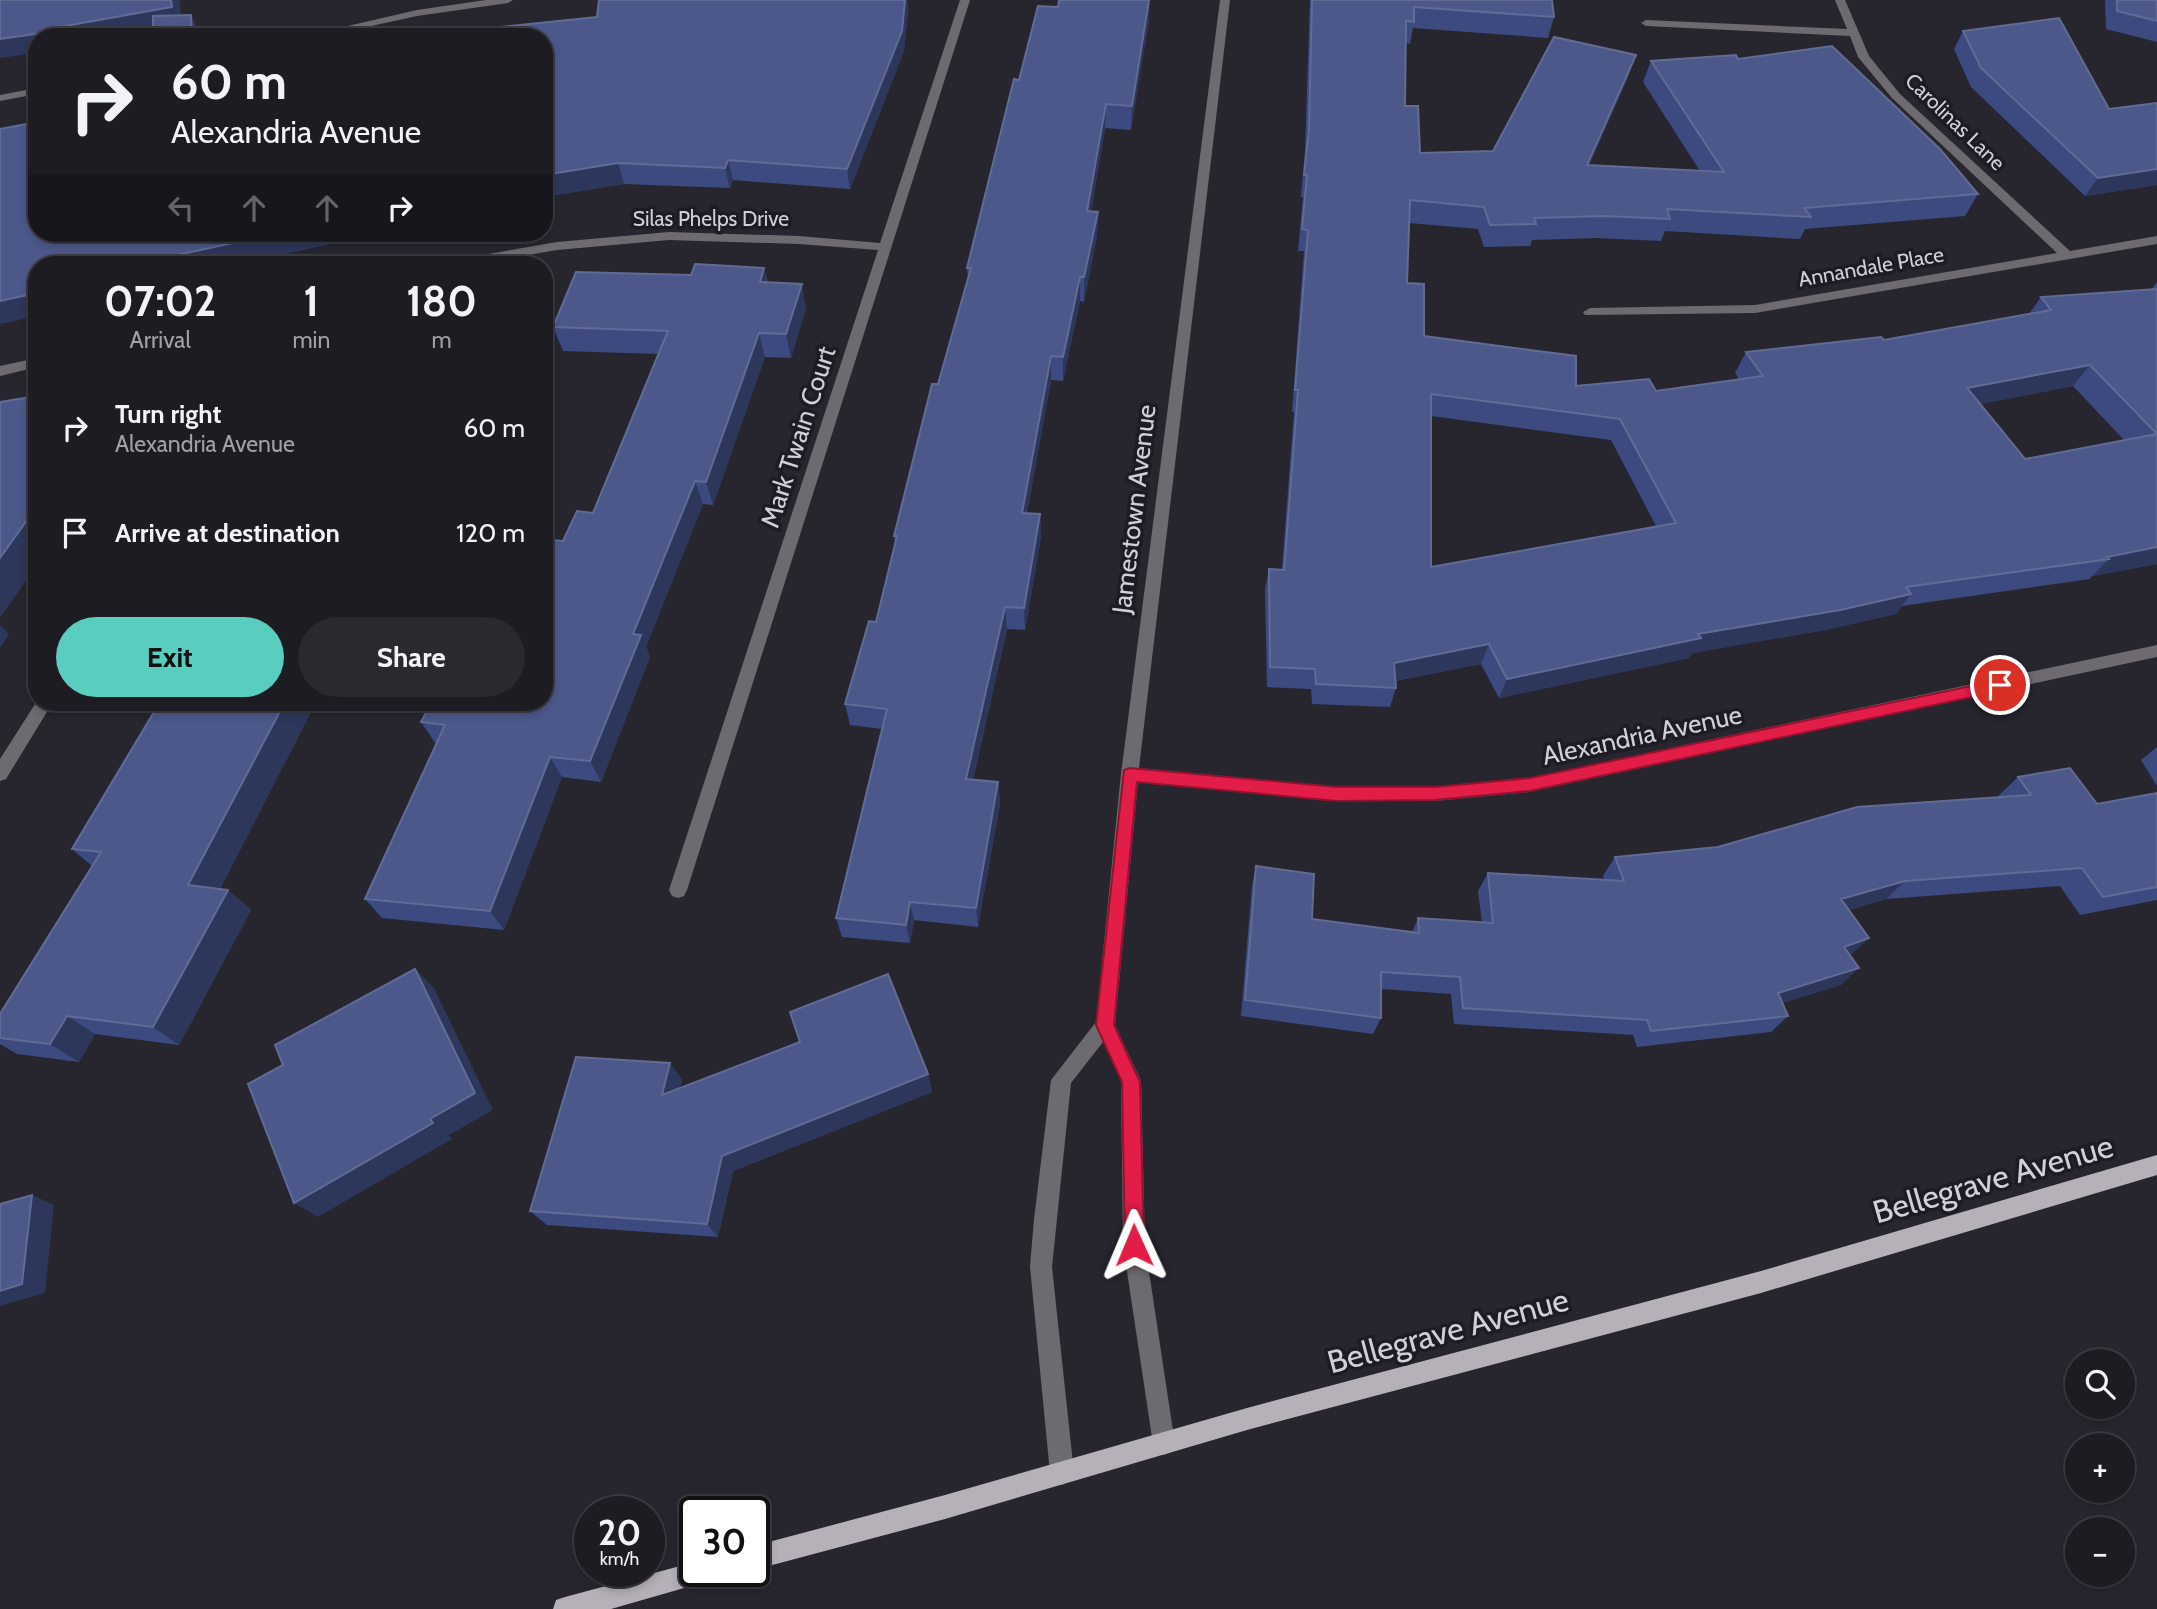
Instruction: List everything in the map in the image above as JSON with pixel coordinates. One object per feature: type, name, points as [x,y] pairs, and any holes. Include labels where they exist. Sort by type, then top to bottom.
[{"type":"main road","name":"Bellegrave Avenue","points":[[770,1554],[1247,1419],[1761,1282],[2157,1165]]},
{"type":"main road","points":[[565,1609],[679,1579]]},
{"type":"street","points":[[347,28],[417,13],[508,0]]},
{"type":"street","name":"Mark Twain Court","points":[[678,890],[965,0]]},
{"type":"street","name":"Jamestown Avenue","points":[[1105,1025],[1130,774],[1225,0]]},
{"type":"street","name":"Carolinas Lane","points":[[1840,0],[1864,57],[1896,96],[2067,255]]},
{"type":"street","points":[[1646,23],[1852,33]]},
{"type":"street","points":[[0,98],[28,93]]},
{"type":"street","name":"Silas Phelps Drive","points":[[500,256],[557,246],[669,236],[799,240],[886,247]]},
{"type":"street","name":"Annandale Place","points":[[1590,312],[1755,309],[2157,240]]},
{"type":"street","points":[[0,371],[28,364]]},
{"type":"street","name":"Alexandria Avenue","points":[[1130,774],[1337,794],[1435,794],[1530,785],[2157,651]]},
{"type":"street","points":[[0,774],[39,711]]},
{"type":"street","points":[[1062,1473],[1041,1267],[1045,1219],[1061,1080],[1105,1025],[1131,1082],[1134,1245],[1164,1444]]},
{"type":"building","points":[[0,0],[171,0],[172,7],[54,28],[28,28],[28,35],[0,39]]},
{"type":"building","points":[[599,0],[905,0],[902,31],[847,169],[728,160],[725,168],[618,163],[553,174],[553,28],[492,28],[597,17]]},
{"type":"building","points":[[1059,0],[1149,0],[1132,106],[1106,104],[1087,211],[1098,212],[1084,277],[1080,277],[1063,357],[1051,356],[1022,513],[1040,514],[1024,608],[1005,607],[966,779],[998,782],[976,908],[910,902],[906,925],[836,918],[887,709],[845,704],[869,621],[876,622],[897,536],[894,536],[932,384],[938,384],[971,268],[967,268],[1014,79],[1019,80],[1038,6],[1058,7]]},
{"type":"building","points":[[1312,0],[1552,0],[1554,17],[1414,7],[1414,22],[1406,21],[1405,106],[1418,106],[1420,153],[1493,151],[1554,37],[1636,55],[1587,165],[1724,172],[1651,61],[1736,55],[1738,59],[1832,46],[1940,149],[1978,194],[1804,208],[1811,217],[1667,209],[1670,219],[1605,216],[1534,218],[1536,224],[1490,225],[1484,207],[1410,200],[1407,283],[1424,284],[1424,336],[1576,356],[1576,386],[1649,379],[1656,391],[1763,376],[1746,352],[1881,337],[1884,340],[2051,310],[2041,297],[2157,289],[2157,434],[2157,547],[2107,557],[2109,559],[1906,587],[1911,594],[1840,610],[1698,634],[1701,638],[1507,679],[1489,644],[1394,663],[1396,688],[1316,684],[1315,669],[1270,667],[1269,569],[1284,570],[1308,230],[1302,229],[1309,129]],"holes":[[[2090,365],[2157,434],[2025,459],[1967,388]],[[1431,394],[1620,419],[1676,523],[1431,567]]]},
{"type":"building","points":[[2117,0],[2157,0],[2157,21],[2117,11]]},
{"type":"building","points":[[191,15],[192,28],[153,28],[153,16]]},
{"type":"building","points":[[2059,18],[2109,109],[2157,103],[2157,169],[2098,178],[1981,68],[1963,31]]},
{"type":"building","points":[[28,124],[28,242],[237,242],[173,256],[28,256],[28,295],[0,301],[0,129]]},
{"type":"building","points":[[695,264],[764,268],[760,282],[802,284],[786,334],[759,333],[706,482],[695,481],[633,634],[641,635],[590,761],[550,757],[490,911],[365,899],[445,725],[421,722],[427,711],[553,711],[553,540],[563,541],[577,511],[593,513],[668,331],[553,327],[576,272],[691,275]]},
{"type":"building","points":[[28,397],[28,519],[0,558],[0,402]]},
{"type":"building","points":[[155,711],[280,711],[188,885],[228,890],[153,1027],[67,1016],[50,1044],[0,1038],[0,1014],[101,852],[72,849]]},
{"type":"building","points":[[2070,768],[2097,804],[2157,793],[2157,887],[2103,897],[2082,868],[1905,881],[1841,899],[1869,938],[1844,947],[1859,968],[1778,993],[1788,1016],[1651,1031],[1647,1020],[1463,1008],[1460,977],[1381,972],[1381,1018],[1245,1000],[1256,866],[1314,874],[1312,919],[1419,933],[1418,918],[1493,923],[1488,873],[1624,881],[1615,857],[1718,847],[1857,807],[2031,795],[2018,777]]},
{"type":"building","points":[[415,969],[475,1093],[430,1119],[433,1123],[294,1203],[248,1084],[283,1065],[275,1045]]},
{"type":"building","points":[[888,974],[928,1074],[722,1156],[707,1224],[530,1211],[576,1057],[670,1063],[662,1095],[800,1042],[790,1012]]},
{"type":"building","points":[[32,1195],[22,1284],[0,1291],[0,1204]]},
{"type":"route","points":[[1134,1245],[1131,1082],[1105,1025],[1130,774],[1337,794],[1435,794],[1530,785],[2000,685]]}]
